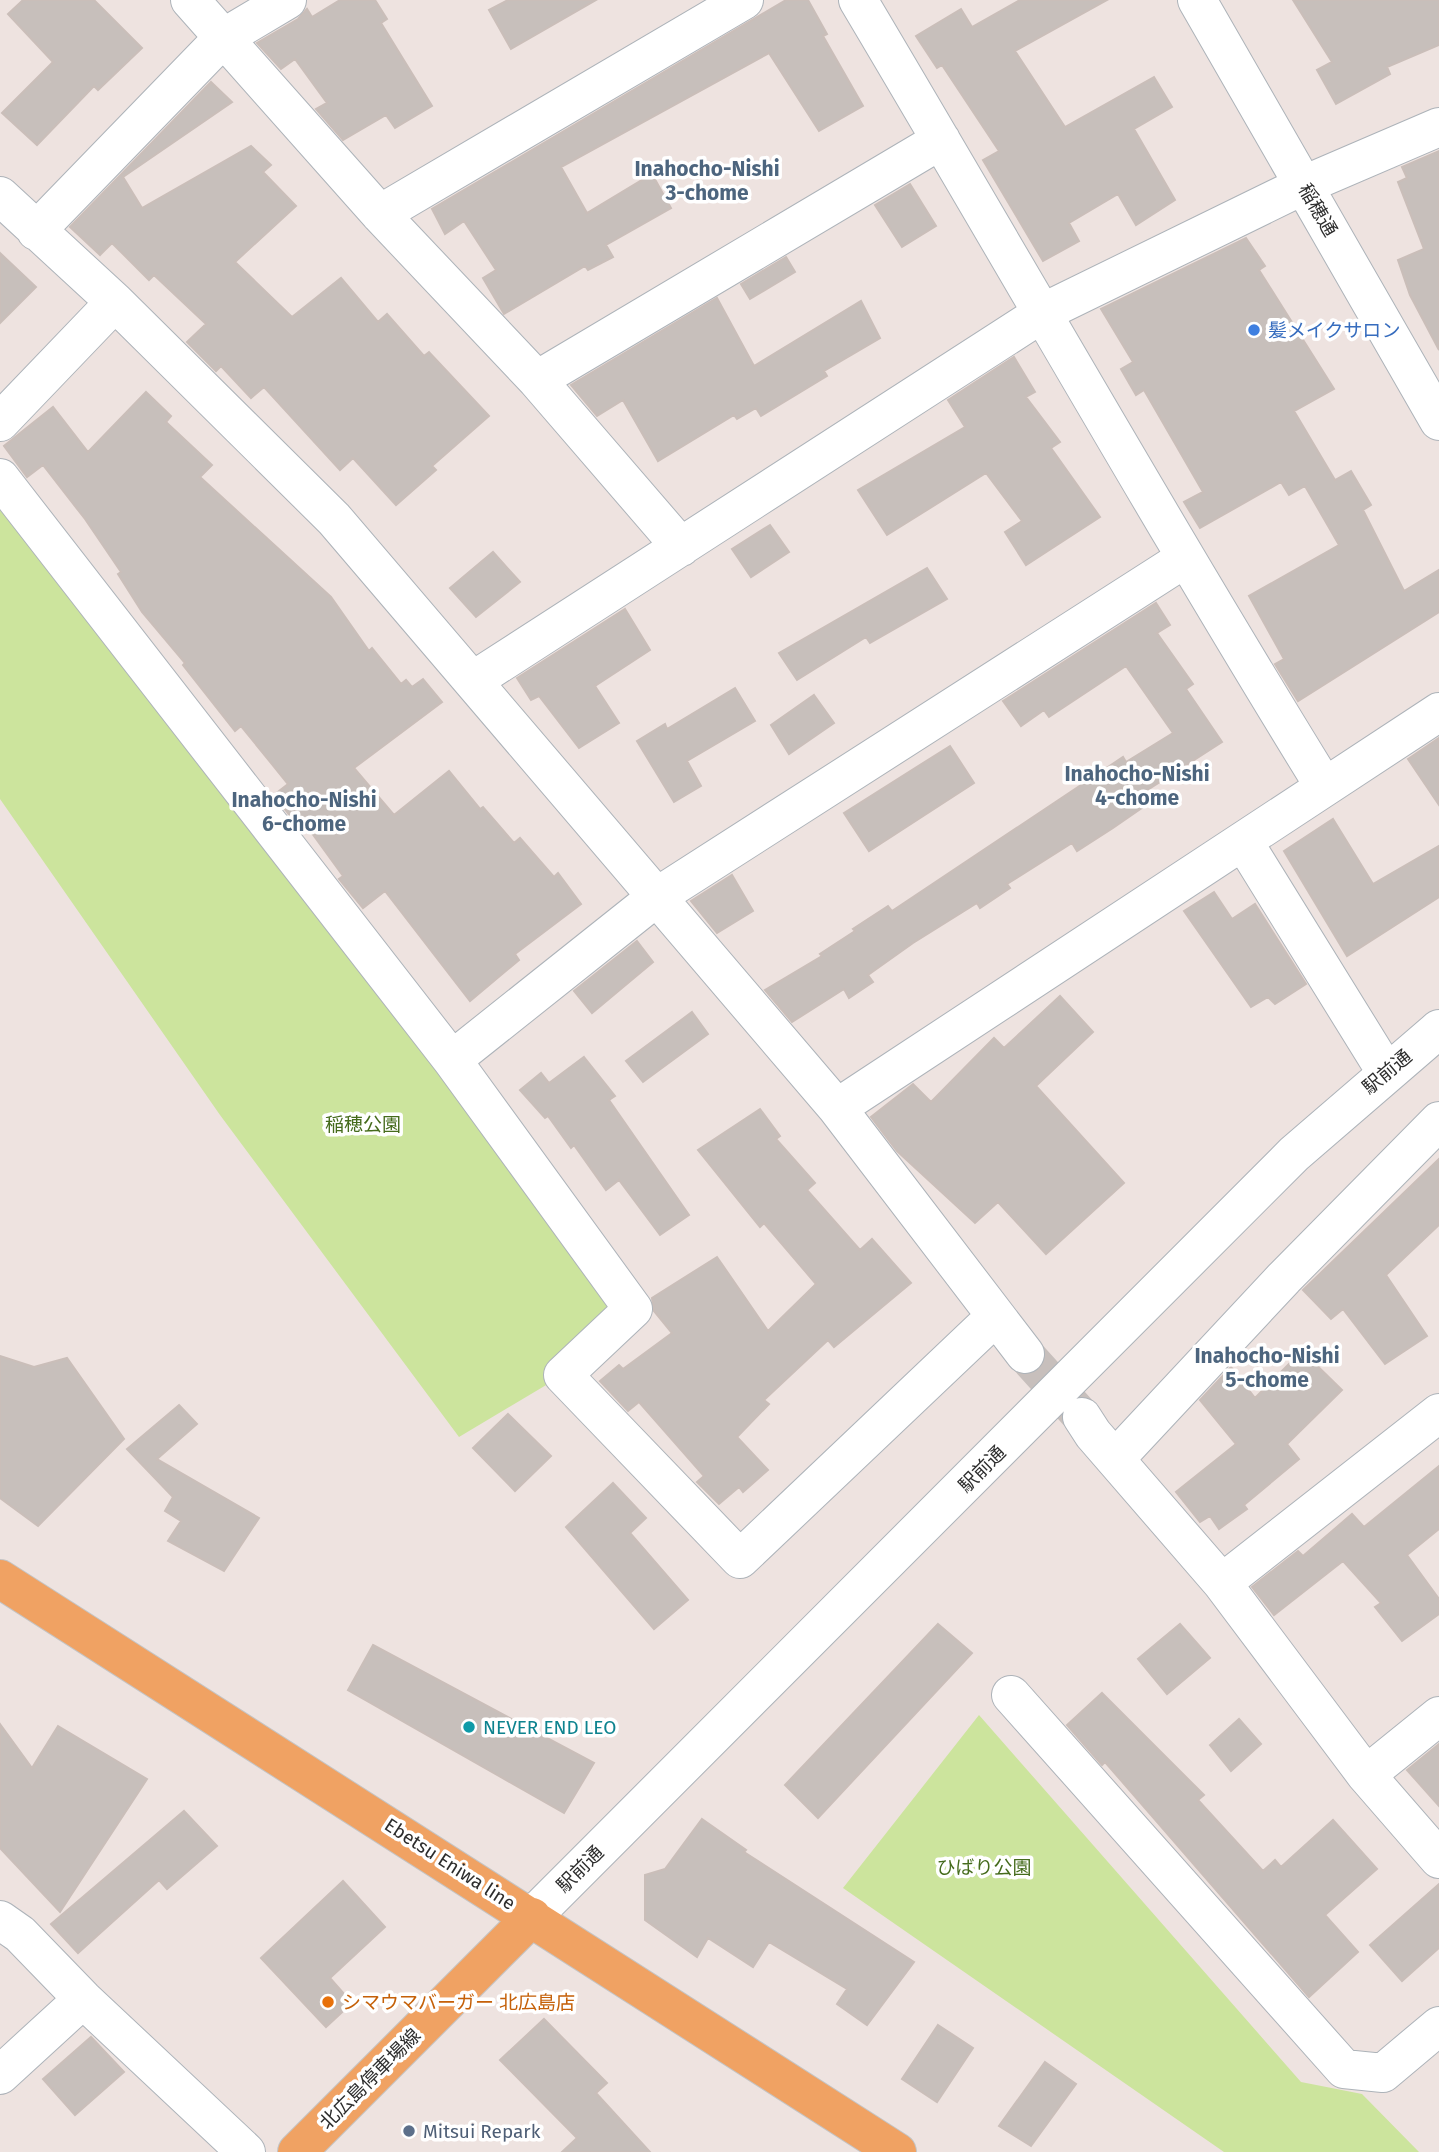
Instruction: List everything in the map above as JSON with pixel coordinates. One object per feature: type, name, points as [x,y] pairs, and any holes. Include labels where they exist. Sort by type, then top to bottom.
[{"type":"main road","name":"Ebetsu Eniwa line","points":[[0,1579],[897,2152]]},
{"type":"main road","name":"北広島停車場線","points":[[297,2152],[532,1917]]},
{"type":"street","points":[[190,0],[380,214],[537,380],[681,547]]},
{"type":"street","points":[[36,231],[223,38],[287,0]]},
{"type":"street","points":[[380,214],[744,0]]},
{"type":"street","points":[[858,0],[1044,312],[1184,559],[1324,786]]},
{"type":"street","name":"稲穂通","points":[[1197,0],[1439,421]]},
{"type":"street","points":[[474,680],[1044,312],[1304,185],[1439,127]]},
{"type":"street","points":[[537,380],[941,140]]},
{"type":"street","points":[[0,196],[115,302],[334,519],[837,1108],[1025,1354]]},
{"type":"street","points":[[0,422],[115,302]]},
{"type":"street","points":[[0,478],[452,1060],[633,1309],[563,1375],[740,1559],[996,1316]]},
{"type":"street","points":[[452,1060],[658,897],[1184,559]]},
{"type":"street","points":[[837,1108],[1439,712]]},
{"type":"street","points":[[1243,841],[1386,1072]]},
{"type":"street","name":"駅前通","points":[[532,1917],[1294,1154],[1439,1029]]},
{"type":"street","points":[[1115,1460],[1284,1278],[1439,1121]]},
{"type":"street","points":[[1222,1583],[1439,1413]]},
{"type":"street","points":[[1082,1417],[1115,1460],[1222,1583],[1366,1775],[1439,1859]]},
{"type":"street","points":[[1011,1695],[1344,2069],[1383,2073],[1439,2026]]},
{"type":"street","points":[[1366,1775],[1439,1716]]},
{"type":"street","points":[[0,1920],[20,1934],[83,1999],[246,2152]]},
{"type":"street","points":[[0,2076],[83,1999]]},
{"type":"green space","name":"稲穂公園","points":[[0,478],[633,1309],[563,1375],[459,1437],[220,1115],[0,799]]},
{"type":"green space","name":"ひばり公園","points":[[979,1715],[1301,2082],[1362,2094],[1419,2152],[1224,2152],[843,1888]]},
{"type":"building","points":[[23,0],[94,0],[142,48],[98,90],[94,86],[37,145],[2,113],[53,62],[8,14]]},
{"type":"building","points":[[340,0],[375,0],[387,19],[381,23],[432,106],[395,128],[386,115],[343,140],[316,109],[327,103],[295,59],[281,69],[257,43],[298,19],[307,9],[312,17]]},
{"type":"building","points":[[508,0],[596,0],[511,49],[489,10]]},
{"type":"building","points":[[786,0],[808,0],[827,34],[823,36],[863,106],[819,131],[769,53],[561,167],[587,213],[652,174],[671,208],[606,245],[613,257],[588,270],[585,266],[504,314],[483,278],[496,270],[464,221],[445,234],[432,209]]},
{"type":"building","points":[[1020,0],[1107,0],[1015,51],[1065,127],[1154,77],[1172,107],[1134,129],[1175,200],[1136,225],[1118,194],[1069,223],[1079,241],[1043,261],[983,160],[999,151],[942,65],[937,68],[916,36],[961,9],[972,27]]},
{"type":"building","points":[[1293,0],[1439,0],[1439,45],[1387,67],[1390,74],[1336,104],[1317,70],[1332,62]]},
{"type":"building","points":[[211,82],[232,102],[123,177],[142,208],[251,146],[271,165],[263,172],[296,206],[235,262],[292,317],[341,278],[378,322],[387,314],[424,356],[429,352],[489,416],[432,466],[436,470],[396,505],[353,458],[340,470],[264,387],[251,398],[221,366],[216,371],[187,342],[206,324],[154,275],[149,280],[112,243],[100,255],[70,227]]},
{"type":"building","points":[[1439,151],[1439,350],[1410,295],[1398,260],[1424,249],[1398,182],[1407,178],[1402,167]]},
{"type":"building","points":[[910,184],[936,226],[902,247],[875,205]]},
{"type":"building","points":[[1246,238],[1265,266],[1259,270],[1334,389],[1294,411],[1335,480],[1351,471],[1371,505],[1363,510],[1404,591],[1439,570],[1439,612],[1298,701],[1275,664],[1284,659],[1249,596],[1339,545],[1305,486],[1289,495],[1281,482],[1200,528],[1184,502],[1203,492],[1144,390],[1136,395],[1121,369],[1133,362],[1101,309]]},
{"type":"building","points":[[0,253],[36,287],[0,323]]},
{"type":"building","points":[[786,257],[795,272],[750,299],[741,284]]},
{"type":"building","points":[[717,298],[754,366],[861,301],[880,338],[824,371],[827,376],[761,416],[756,408],[737,419],[734,415],[658,461],[623,400],[597,416],[571,385]]},
{"type":"building","points":[[1014,357],[1035,392],[1026,397],[1060,442],[1051,448],[1100,517],[1026,565],[1005,532],[1022,521],[986,473],[887,535],[858,490],[965,427],[948,400]]},
{"type":"building","points":[[146,392],[171,416],[166,422],[212,465],[200,477],[331,597],[369,651],[372,648],[401,684],[406,680],[412,687],[423,679],[442,702],[354,768],[394,815],[449,771],[480,809],[483,807],[514,843],[520,838],[554,877],[558,873],[581,904],[515,954],[519,960],[470,1001],[385,891],[363,908],[339,879],[343,876],[306,825],[300,829],[274,795],[288,784],[241,726],[235,731],[183,665],[185,663],[142,612],[118,574],[121,572],[85,519],[43,465],[27,477],[4,446],[53,407],[88,452]]},
{"type":"building","points":[[770,525],[789,552],[751,577],[732,549]]},
{"type":"building","points":[[493,552],[520,582],[476,617],[450,588]]},
{"type":"building","points":[[927,568],[947,599],[870,643],[866,637],[797,680],[779,653]]},
{"type":"building","points":[[1156,603],[1170,625],[1157,633],[1193,684],[1186,689],[1222,742],[1146,791],[1152,801],[1113,828],[1077,851],[1072,843],[1007,884],[1010,888],[980,908],[977,903],[913,943],[868,975],[873,982],[849,998],[844,989],[792,1022],[765,990],[822,956],[820,954],[888,906],[892,911],[1123,757],[1126,762],[1173,733],[1126,666],[1049,717],[1044,710],[1021,726],[1003,701]]},
{"type":"building","points":[[625,609],[650,650],[595,686],[619,723],[579,748],[539,696],[531,700],[517,678]]},
{"type":"building","points":[[735,688],[755,721],[687,761],[701,786],[674,802],[637,741],[665,724],[667,729]]},
{"type":"building","points":[[814,695],[834,723],[789,754],[771,725]]},
{"type":"building","points":[[1439,738],[1439,805],[1408,759]]},
{"type":"building","points":[[950,746],[974,783],[869,851],[844,813]]},
{"type":"building","points":[[1333,819],[1373,884],[1439,846],[1439,897],[1347,956],[1284,851]]},
{"type":"building","points":[[732,875],[753,911],[717,933],[691,901]]},
{"type":"building","points":[[1214,892],[1232,919],[1255,904],[1306,984],[1275,1004],[1268,997],[1251,1007],[1184,911]]},
{"type":"building","points":[[637,941],[653,962],[592,1013],[574,991]]},
{"type":"building","points":[[1060,996],[1093,1032],[1036,1086],[1124,1183],[1046,1254],[998,1202],[975,1223],[897,1151],[871,1117],[913,1084],[931,1102],[994,1038],[1004,1048]]},
{"type":"building","points":[[692,1012],[708,1034],[643,1082],[626,1061]]},
{"type":"building","points":[[584,1057],[615,1096],[609,1100],[689,1215],[660,1235],[619,1180],[606,1190],[574,1145],[571,1148],[548,1116],[545,1118],[520,1090],[541,1073],[549,1083]]},
{"type":"building","points":[[760,1109],[780,1136],[776,1139],[815,1183],[807,1190],[860,1250],[872,1239],[911,1283],[834,1347],[828,1340],[764,1400],[769,1404],[737,1437],[768,1470],[743,1492],[739,1487],[719,1504],[697,1482],[704,1476],[639,1402],[628,1411],[600,1381],[619,1365],[623,1369],[672,1333],[654,1311],[652,1298],[717,1257],[768,1331],[816,1284],[764,1223],[760,1227],[698,1150]]},
{"type":"building","points":[[1439,1159],[1439,1225],[1386,1275],[1427,1336],[1385,1364],[1343,1309],[1331,1319],[1303,1290]]},
{"type":"building","points":[[1302,1351],[1342,1390],[1287,1444],[1299,1459],[1244,1505],[1247,1509],[1219,1529],[1210,1516],[1200,1522],[1176,1492],[1236,1444],[1200,1400],[1231,1367],[1255,1398]]},
{"type":"building","points":[[0,1356],[34,1367],[67,1358],[124,1439],[38,1526],[0,1498]]},
{"type":"building","points":[[179,1405],[197,1424],[157,1459],[259,1518],[224,1571],[168,1541],[181,1521],[165,1511],[173,1497],[127,1449]]},
{"type":"building","points":[[508,1414],[551,1456],[515,1491],[473,1448]]},
{"type":"building","points":[[1439,1466],[1439,1529],[1407,1555],[1439,1599],[1439,1614],[1402,1641],[1375,1607],[1381,1603],[1343,1561],[1274,1615],[1252,1587],[1298,1551],[1303,1556],[1352,1514],[1364,1527]]},
{"type":"building","points":[[613,1483],[646,1518],[630,1533],[688,1600],[654,1629],[566,1527]]},
{"type":"building","points":[[938,1624],[972,1653],[818,1818],[785,1785]]},
{"type":"building","points":[[1180,1624],[1210,1658],[1167,1694],[1138,1659]]},
{"type":"building","name":"NEVER END LEO","points":[[373,1645],[594,1763],[564,1813],[348,1690]]},
{"type":"building","points":[[1102,1693],[1204,1795],[1198,1800],[1263,1871],[1275,1860],[1281,1867],[1333,1820],[1377,1869],[1325,1915],[1358,1952],[1309,1997],[1105,1762],[1102,1765],[1067,1725]]},
{"type":"building","points":[[1239,1719],[1261,1744],[1231,1771],[1210,1745]]},
{"type":"building","points":[[0,1724],[32,1768],[58,1726],[147,1779],[60,1912],[0,1848]]},
{"type":"building","points":[[1439,1744],[1439,1806],[1407,1770]]},
{"type":"building","points":[[184,1811],[217,1846],[167,1889],[159,1880],[78,1953],[51,1924]]},
{"type":"building","points":[[702,1819],[746,1850],[744,1852],[914,1962],[867,2025],[837,2004],[847,1989],[769,1942],[753,1967],[708,1938],[697,1957],[645,1920],[645,1875],[665,1869]]},
{"type":"building","points":[[343,1881],[385,1927],[330,1978],[352,2003],[326,2027],[261,1958]]},
{"type":"building","points":[[1439,1884],[1439,1948],[1402,1981],[1370,1945]]},
{"type":"building","points":[[544,2019],[607,2083],[596,2093],[650,2152],[562,2152],[577,2138],[500,2060]]},
{"type":"building","points":[[938,2025],[973,2048],[937,2102],[902,2079]]},
{"type":"building","points":[[91,2037],[124,2072],[75,2115],[43,2079]]},
{"type":"building","points":[[1045,2062],[1076,2084],[1031,2146],[999,2126]]},
{"type":"tunnel","points":[[1025,1354],[1081,1416]]},
{"type":"place","name":"髪メイクサロン","points":[[1254,330]]},
{"type":"place","name":"NEVER END LEO","points":[[469,1727]]},
{"type":"place","name":"シマウマバーガー 北広島店","points":[[328,2002]]},
{"type":"place","name":"Mitsui Repark","points":[[409,2131]]},
{"type":"district","name":"Inahocho-Nishi 3-chome","points":[[707,181]]},
{"type":"district","name":"Inahocho-Nishi 4-chome","points":[[1137,786]]},
{"type":"district","name":"Inahocho-Nishi 6-chome","points":[[304,812]]},
{"type":"district","name":"Inahocho-Nishi 5-chome","points":[[1267,1368]]}]
